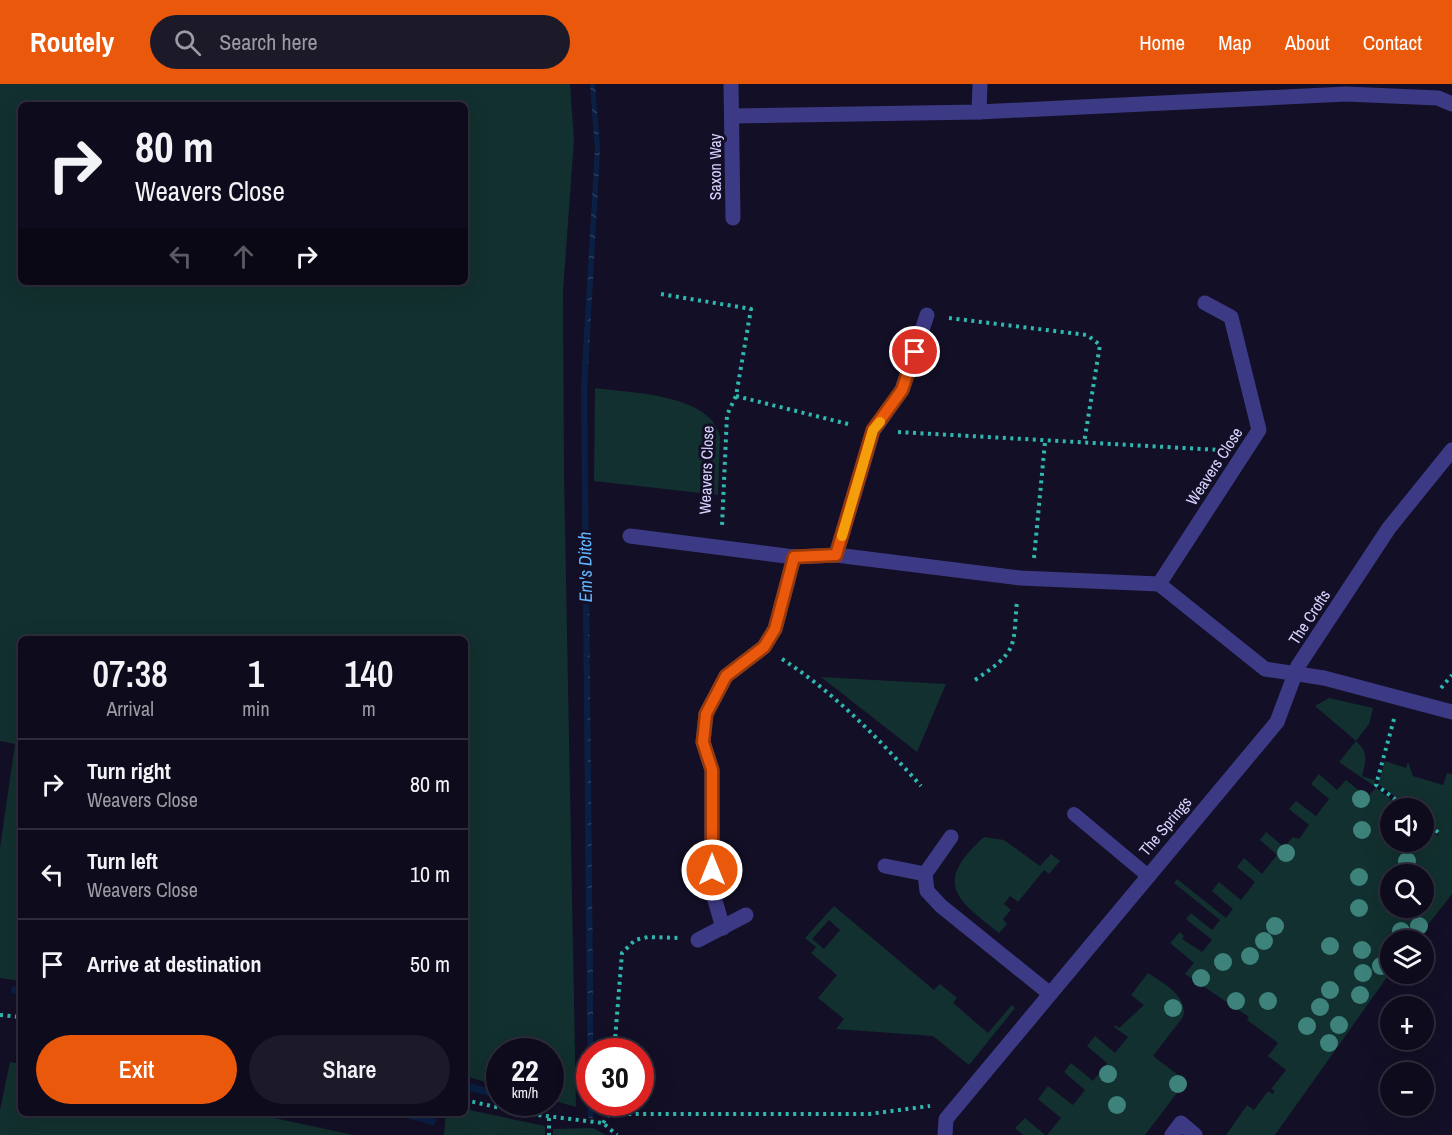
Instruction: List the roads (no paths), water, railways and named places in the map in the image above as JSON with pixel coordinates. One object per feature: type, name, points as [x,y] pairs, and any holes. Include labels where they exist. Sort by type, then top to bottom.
[{"type":"street","name":"Saxon Way","points":[[731,84],[733,218]]},
{"type":"street","points":[[979,112],[980,84]]},
{"type":"street","name":"Saxon Way","points":[[733,116],[979,112],[1346,94],[1438,98],[1452,104]]},
{"type":"street","name":"Weavers Close","points":[[1159,584],[1259,429],[1231,317],[1205,303]]},
{"type":"street","points":[[836,555],[873,430],[902,390],[927,315]]},
{"type":"street","name":"The Crofts","points":[[1295,675],[1389,528],[1452,450]]},
{"type":"street","points":[[630,536],[794,557],[836,555],[1026,578],[1159,584],[1259,666],[1271,672],[1324,678],[1452,712]]},
{"type":"street","points":[[723,928],[712,890],[712,770],[703,742],[706,714],[726,676],[764,647],[775,629],[794,557]]},
{"type":"street","name":"The Springs","points":[[945,1135],[946,1119],[1147,875],[1277,722],[1295,675]]},
{"type":"street","points":[[951,837],[925,874],[924,885],[927,891],[941,906],[1049,993]]},
{"type":"street","points":[[885,866],[925,874]]},
{"type":"street","points":[[698,939],[746,915]]},
{"type":"street","points":[[1172,1135],[1181,1123],[1196,1135]]},
{"type":"lane","points":[[1074,814],[1147,875]]},
{"type":"water","name":"Em's Ditch","points":[[590,84],[595,84],[600,150],[587,389],[593,982],[593,1038],[587,1038],[581,387],[595,149]]},
{"type":"waterway","points":[[468,1087],[486,1091]]},
{"type":"waterway","points":[[414,1116],[432,1121]]}]
